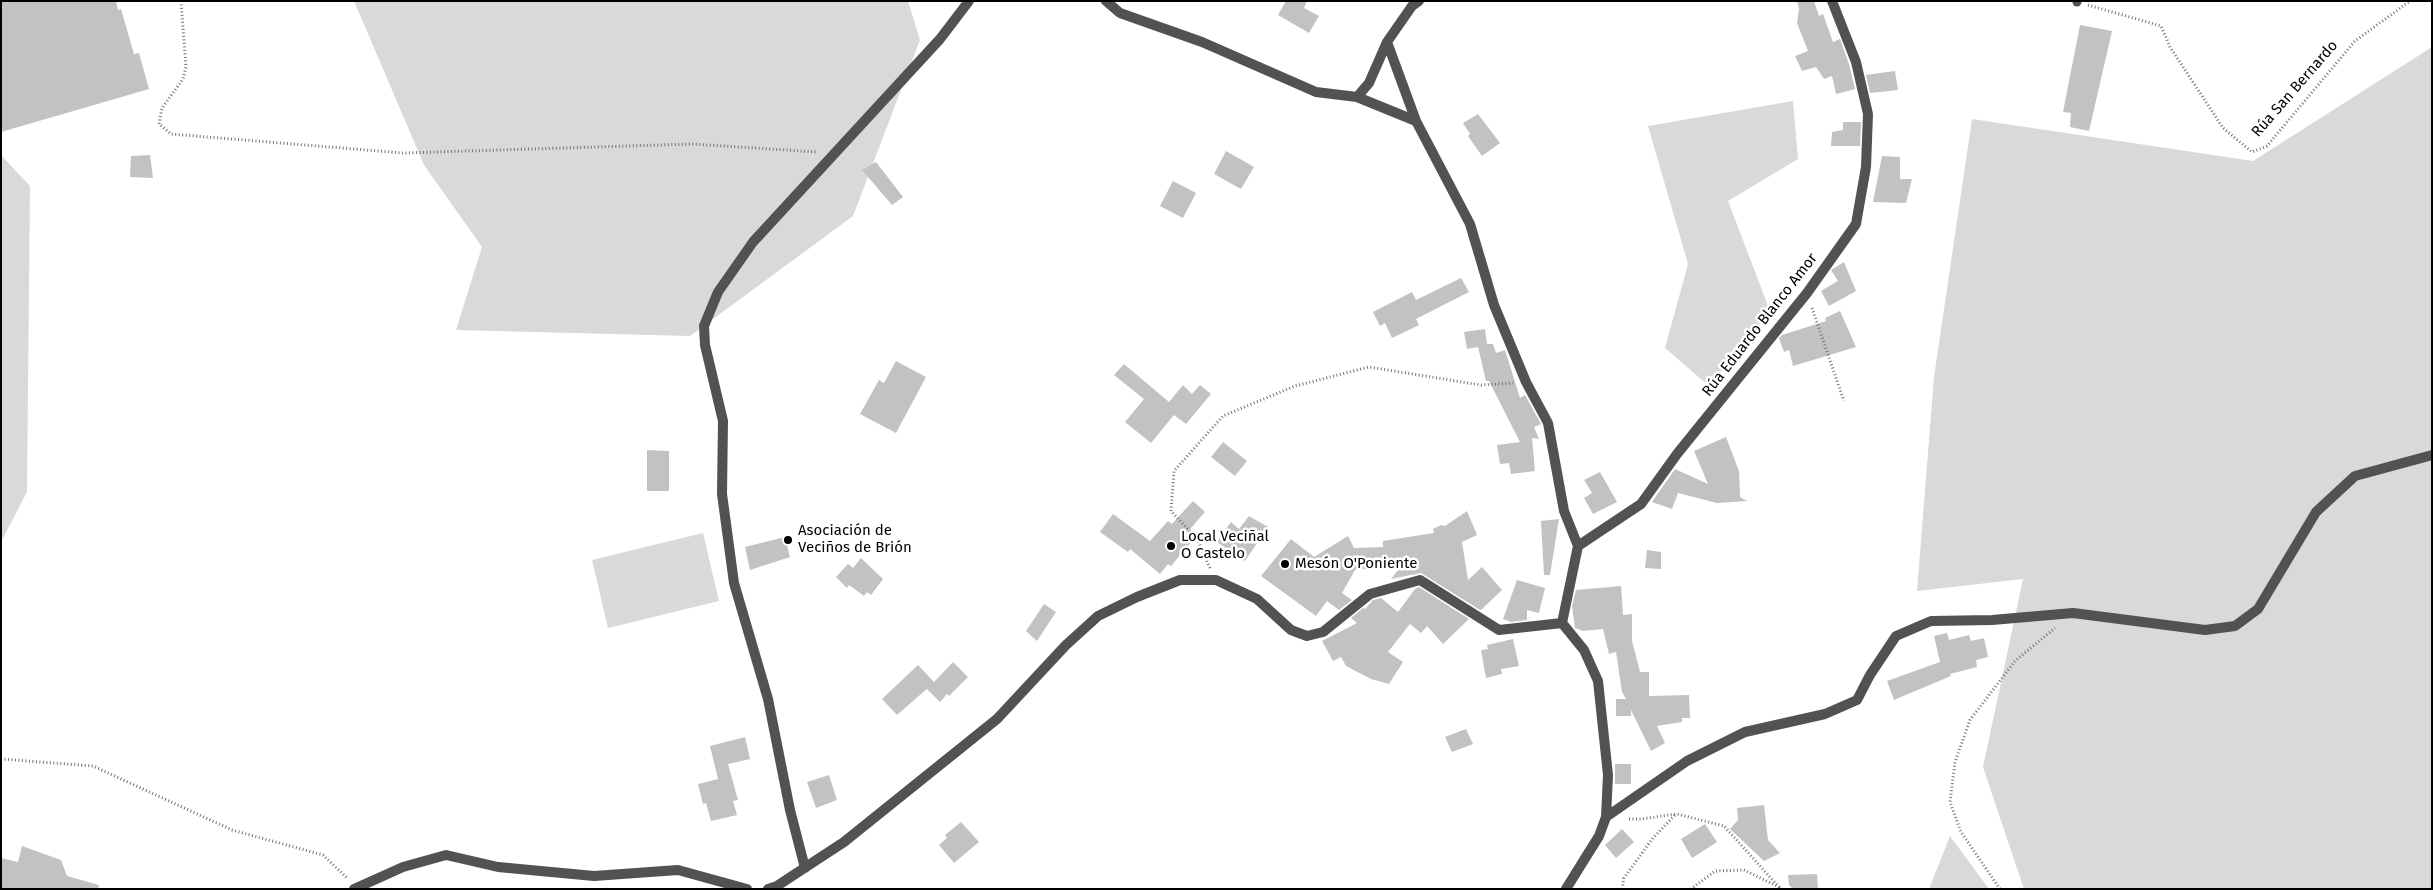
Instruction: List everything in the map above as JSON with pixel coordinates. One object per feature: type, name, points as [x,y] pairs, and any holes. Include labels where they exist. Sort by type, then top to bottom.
[{"type":"street","points":[[805,868],[790,810],[768,699],[734,583],[722,494],[723,421],[706,345],[704,326],[718,292],[753,242],[940,39],[969,1]]},
{"type":"street","points":[[1106,1],[1120,13],[1202,42],[1316,92],[1357,97],[1416,121]]},
{"type":"street","points":[[1357,97],[1369,83],[1387,42],[1412,6],[1419,1]]},
{"type":"street","name":"Rúa Eduardo Blanco Amor","points":[[1578,546],[1641,504],[1677,454],[1807,293],[1856,224],[1866,167],[1868,114],[1856,62],[1832,1]]},
{"type":"street","points":[[1387,42],[1416,121],[1470,224],[1494,305],[1526,382],[1548,423],[1564,511],[1578,546],[1562,623]]},
{"type":"street","points":[[1606,817],[1687,761],[1745,732],[1825,714],[1857,700],[1870,675],[1896,636],[1931,622],[2073,613],[2205,630],[2235,626],[2258,608],[2316,512],[2356,476],[2432,455]]},
{"type":"street","points":[[768,889],[777,886],[844,842],[997,719],[1066,645],[1098,616],[1137,596],[1180,580],[1216,580],[1257,599],[1291,630],[1307,636],[1323,632],[1370,594],[1420,580],[1499,630],[1562,623]]},
{"type":"street","points":[[1562,623],[1584,650],[1598,681],[1608,776],[1606,817],[1599,836],[1566,889]]},
{"type":"street","points":[[355,888],[403,867],[446,855],[498,867],[594,876],[678,870],[747,889]]},
{"type":"path","points":[[182,1],[186,67],[183,80],[162,108],[159,124],[171,134],[403,153],[692,144],[835,153]]},
{"type":"path","name":"Rúa San Bernardo","points":[[2077,1],[2161,26],[2170,46],[2223,128],[2252,152],[2267,146],[2355,41],[2410,1]]},
{"type":"path","points":[[1807,293],[1844,401]]},
{"type":"path","points":[[1216,580],[1197,538],[1171,511],[1174,471],[1223,416],[1295,386],[1369,367],[1481,385],[1526,382]]},
{"type":"path","points":[[2000,889],[1961,832],[1950,802],[1955,762],[1970,720],[2015,661],[2073,613]]},
{"type":"path","points":[[1,759],[93,766],[232,830],[323,855],[355,888]]},
{"type":"path","points":[[1606,817],[1641,819],[1677,814],[1724,826],[1779,887],[1744,870],[1715,871],[1691,889]]},
{"type":"path","points":[[1622,889],[1624,878],[1653,838],[1677,814]]},
{"type":"shaded area","points":[[354,1],[908,1],[920,40],[853,216],[690,336],[456,330],[482,247],[424,165]]},
{"type":"shaded area","points":[[2432,47],[2432,889],[2024,889],[1983,767],[2023,579],[1917,591],[1934,377],[1972,119],[2253,161]]},
{"type":"shaded area","points":[[1793,101],[1798,159],[1728,201],[1770,311],[1709,386],[1665,348],[1688,264],[1648,126]]},
{"type":"shaded area","points":[[1,155],[30,186],[27,492],[1,542]]},
{"type":"shaded area","points":[[703,533],[719,601],[608,628],[592,560]]},
{"type":"shaded area","points":[[1950,836],[1989,889],[1929,889]]},
{"type":"building","points":[[1,1],[116,1],[118,10],[121,9],[134,54],[139,53],[149,89],[1,132]]},
{"type":"building","points":[[1286,1],[1307,1],[1304,8],[1319,16],[1309,33],[1278,15]]},
{"type":"building","points":[[1797,1],[1814,1],[1819,16],[1823,14],[1833,42],[1840,39],[1855,89],[1836,94],[1832,76],[1824,79],[1816,67],[1802,71],[1795,56],[1808,51],[1797,23],[1799,9]]},
{"type":"building","points":[[2080,25],[2112,31],[2089,131],[2070,127],[2071,113],[2063,112]]},
{"type":"building","points":[[1895,71],[1898,90],[1870,93],[1866,75]]},
{"type":"building","points":[[1478,114],[1500,143],[1482,156],[1468,136],[1470,134],[1463,123]]},
{"type":"building","points":[[1843,122],[1861,122],[1860,146],[1831,146],[1832,132],[1843,130]]},
{"type":"building","points":[[1226,151],[1254,167],[1241,189],[1214,174]]},
{"type":"building","points":[[150,155],[153,178],[130,177],[131,156]]},
{"type":"building","points":[[1882,156],[1900,157],[1900,179],[1912,179],[1906,203],[1873,202]]},
{"type":"building","points":[[876,162],[903,197],[892,205],[862,170]]},
{"type":"building","points":[[1173,181],[1196,193],[1183,218],[1160,206]]},
{"type":"building","points":[[1844,262],[1856,291],[1829,306],[1821,291],[1838,281],[1831,270]]},
{"type":"building","points":[[1461,278],[1469,292],[1416,319],[1419,325],[1392,338],[1385,323],[1380,326],[1373,312],[1412,292],[1416,300]]},
{"type":"building","points":[[1840,311],[1856,347],[1793,366],[1789,350],[1784,352],[1779,338],[1782,335],[1826,321],[1825,318]]},
{"type":"building","points":[[1485,329],[1487,344],[1493,344],[1496,353],[1505,350],[1520,398],[1525,395],[1541,424],[1534,427],[1539,439],[1532,438],[1535,471],[1511,474],[1509,463],[1500,464],[1497,445],[1520,442],[1489,381],[1486,381],[1478,347],[1467,349],[1464,332]]},
{"type":"building","points":[[896,361],[926,377],[896,433],[860,414],[879,380],[884,383]]},
{"type":"building","points":[[1124,364],[1169,402],[1183,385],[1192,394],[1200,385],[1211,394],[1186,424],[1174,415],[1151,443],[1125,422],[1144,399],[1114,375]]},
{"type":"building","points":[[1726,437],[1739,471],[1740,497],[1747,501],[1717,503],[1678,493],[1672,509],[1652,502],[1675,469],[1708,484],[1694,451]]},
{"type":"building","points":[[1223,442],[1247,461],[1235,476],[1211,457]]},
{"type":"building","points":[[647,450],[669,451],[669,491],[647,491]]},
{"type":"building","points":[[1600,472],[1617,502],[1593,514],[1584,498],[1592,493],[1584,480]]},
{"type":"building","points":[[1193,501],[1205,512],[1185,535],[1192,541],[1171,566],[1168,564],[1160,574],[1130,549],[1128,552],[1100,532],[1113,514],[1150,541],[1168,521],[1172,524]]},
{"type":"building","points":[[1467,511],[1477,535],[1462,542],[1468,580],[1482,567],[1502,590],[1480,610],[1421,573],[1391,579],[1402,565],[1355,570],[1342,593],[1352,600],[1339,610],[1327,601],[1316,616],[1261,576],[1291,539],[1314,557],[1348,536],[1354,548],[1383,547],[1383,541],[1434,533],[1433,529],[1441,525],[1445,526]]},
{"type":"building","points":[[1249,516],[1268,527],[1245,561],[1217,542],[1231,522],[1239,529]]},
{"type":"building","points":[[1559,519],[1550,575],[1544,575],[1541,521]]},
{"type":"building","points":[[785,537],[790,557],[750,570],[745,547]]},
{"type":"building","points":[[1647,550],[1661,552],[1661,569],[1645,568]]},
{"type":"building","points":[[861,558],[883,579],[871,595],[867,592],[864,596],[849,585],[847,588],[836,577],[848,564],[853,568]]},
{"type":"building","points":[[1517,580],[1545,588],[1539,613],[1527,610],[1527,620],[1511,622],[1503,619]]},
{"type":"building","points":[[1621,586],[1623,615],[1632,614],[1632,641],[1640,672],[1649,672],[1649,696],[1689,695],[1690,718],[1682,718],[1682,722],[1657,726],[1665,743],[1651,751],[1631,710],[1631,716],[1616,716],[1616,699],[1626,699],[1622,692],[1616,652],[1609,654],[1603,629],[1583,631],[1575,628],[1572,606],[1576,590]]},
{"type":"building","points":[[1419,587],[1469,619],[1443,644],[1427,626],[1421,633],[1410,624],[1388,652],[1403,662],[1389,684],[1371,679],[1346,666],[1341,657],[1333,661],[1322,641],[1357,623],[1351,618],[1363,608],[1365,609],[1373,600],[1381,598],[1398,612],[1415,589]]},
{"type":"building","points":[[1044,604],[1056,612],[1037,641],[1026,631]]},
{"type":"building","points":[[1947,633],[1949,640],[1969,635],[1971,641],[1984,638],[1988,657],[1976,660],[1977,667],[1950,674],[1951,676],[1894,700],[1887,681],[1940,662],[1934,636]]},
{"type":"building","points":[[1513,639],[1519,666],[1501,669],[1502,674],[1486,678],[1481,650],[1488,649],[1487,645]]},
{"type":"building","points":[[953,662],[968,677],[949,696],[947,694],[940,702],[927,689],[929,687],[897,715],[882,699],[918,665],[934,682]]},
{"type":"building","points":[[1466,729],[1473,744],[1452,752],[1445,737]]},
{"type":"building","points":[[745,737],[750,759],[728,764],[738,800],[733,801],[737,815],[711,821],[706,803],[703,804],[698,784],[718,779],[710,746]]},
{"type":"building","points":[[1615,764],[1631,764],[1631,784],[1615,784]]},
{"type":"building","points":[[829,775],[837,800],[816,808],[807,782]]},
{"type":"building","points":[[1764,805],[1768,840],[1780,853],[1764,861],[1730,829],[1738,820],[1737,808]]},
{"type":"building","points":[[961,822],[979,842],[954,863],[939,845],[947,838],[945,835]]},
{"type":"building","points":[[1705,824],[1717,842],[1692,858],[1681,839]]},
{"type":"building","points":[[1622,829],[1634,842],[1616,858],[1605,845]]},
{"type":"building","points":[[22,846],[61,860],[67,876],[99,885],[98,889],[1,889],[1,858],[18,862]]},
{"type":"building","points":[[1817,874],[1818,889],[1793,889],[1789,885],[1788,875]]},
{"type":"place","name":"Asociación de Veciños de Brión","points":[[788,540]]},
{"type":"place","name":"Local Veciñal O Castelo","points":[[1171,546]]},
{"type":"place","name":"Mesón O'Poniente","points":[[1285,564]]}]
